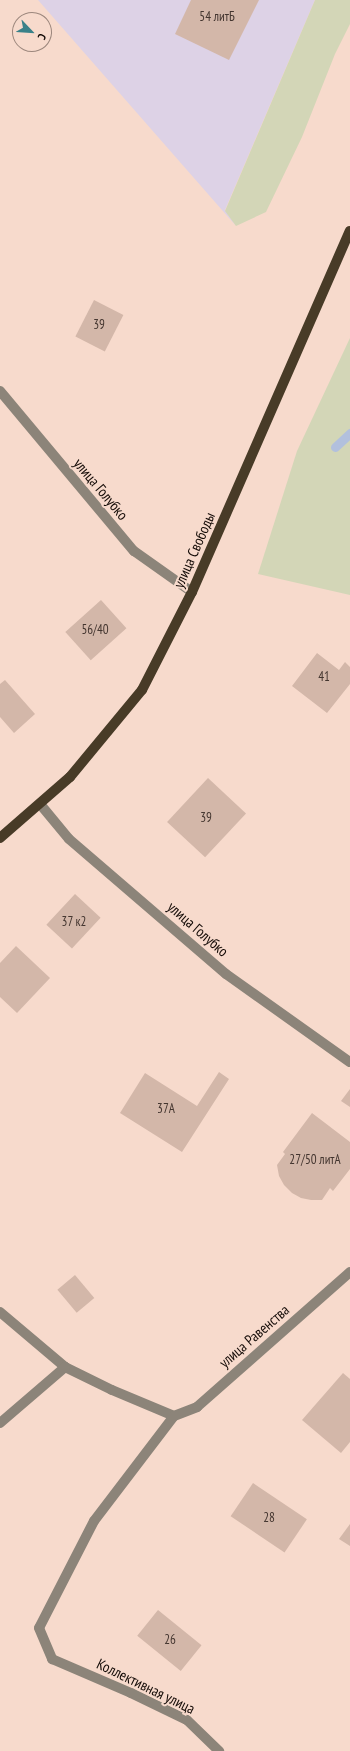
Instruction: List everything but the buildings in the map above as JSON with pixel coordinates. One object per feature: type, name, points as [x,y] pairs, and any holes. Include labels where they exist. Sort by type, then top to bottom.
[{"type":"main road","name":"улица Свободы","points":[[0,838],[70,777],[142,690],[192,592],[350,231]]},
{"type":"street","name":"улица Голубко","points":[[0,391],[134,551],[192,592]]},
{"type":"street","name":"улица Голубко","points":[[40,804],[69,839],[226,974],[350,1062]]},
{"type":"street","name":"улица Равенства","points":[[174,1416],[197,1407],[350,1272]]},
{"type":"street","points":[[0,1312],[65,1367],[112,1390],[174,1416]]},
{"type":"street","points":[[0,1423],[65,1367]]},
{"type":"street","name":"Коллективная улица","points":[[174,1416],[94,1521],[39,1628],[52,1659],[131,1693],[187,1720],[219,1751]]},
{"type":"shaded area","points":[[38,0],[315,0],[225,210],[236,226],[52,16],[52,12],[49,12]]},
{"type":"green space","points":[[315,0],[350,0],[350,24],[335,54],[302,137],[266,212],[236,226],[225,211]]},
{"type":"green space","points":[[350,338],[350,595],[258,574],[297,451]]},
{"type":"waterway","points":[[335,447],[350,433]]}]
